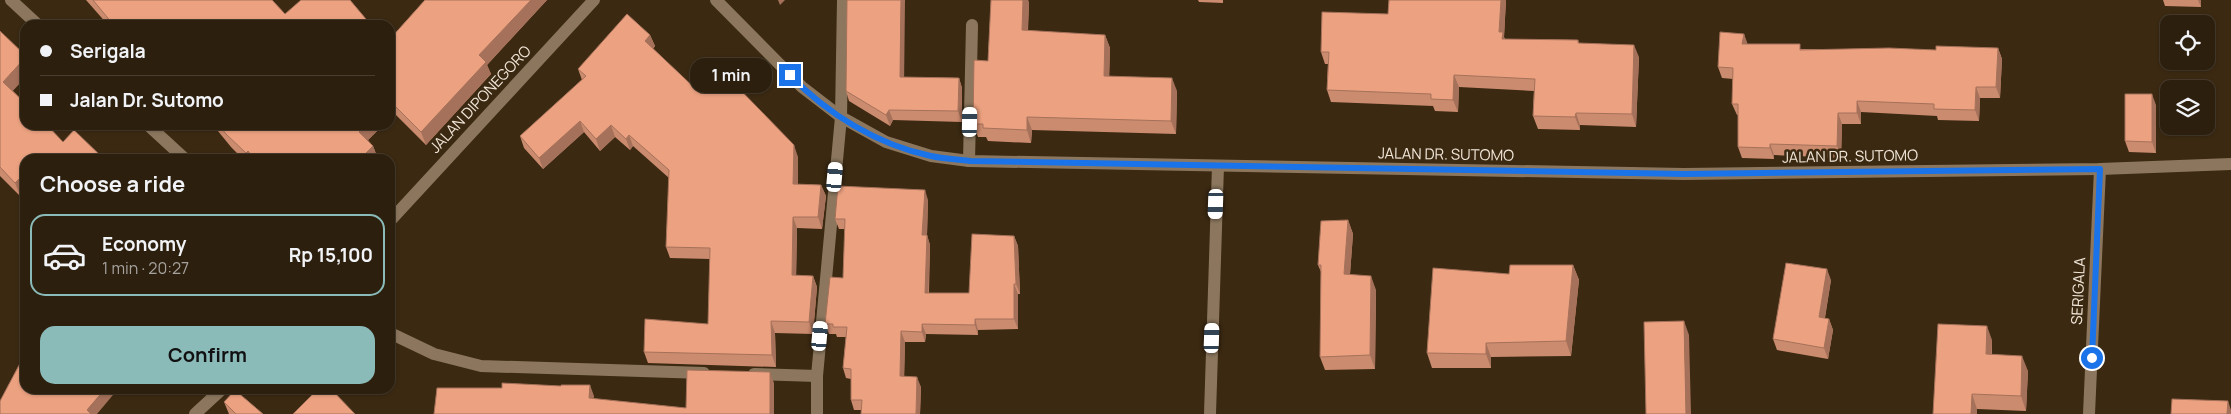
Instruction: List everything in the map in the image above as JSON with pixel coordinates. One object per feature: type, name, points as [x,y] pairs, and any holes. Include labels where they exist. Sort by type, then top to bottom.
[{"type":"street","points":[[11,0],[33,20]]},
{"type":"street","name":"JALAN DIPONEGORO","points":[[395,216],[594,0]]},
{"type":"street","name":"JALAN DR. SUTOMO","points":[[716,0],[802,88],[840,117],[886,142],[931,156],[970,161],[1684,174],[2100,169],[2231,164]]},
{"type":"street","points":[[817,414],[816,376],[840,117],[843,0]]},
{"type":"street","points":[[970,161],[972,25]]},
{"type":"street","points":[[153,130],[180,154]]},
{"type":"street","points":[[1210,414],[1218,166]]},
{"type":"street","name":"SERIGALA","points":[[2089,414],[2100,169]]},
{"type":"street","points":[[395,335],[434,354],[481,366],[718,373]]},
{"type":"street","points":[[738,374],[816,376]]},
{"type":"street","points":[[195,414],[217,394]]},
{"type":"building","points":[[93,0],[272,0],[285,14],[301,0],[350,0],[367,20],[110,20]]},
{"type":"building","points":[[425,0],[531,0],[479,55],[486,62],[421,132],[395,106],[395,33]]},
{"type":"building","points":[[847,0],[901,0],[900,77],[959,78],[958,111],[889,110],[886,115],[846,91]]},
{"type":"building","points":[[991,0],[1023,0],[1022,30],[1105,35],[1104,76],[1172,78],[1171,121],[1027,117],[1027,130],[983,128],[983,124],[973,124],[974,60],[988,61]]},
{"type":"building","points":[[1389,0],[1501,0],[1499,32],[1503,32],[1502,39],[1578,40],[1578,43],[1634,45],[1632,114],[1576,113],[1575,117],[1533,116],[1535,79],[1454,75],[1453,100],[1431,99],[1431,94],[1327,90],[1329,52],[1321,52],[1322,12],[1388,14]]},
{"type":"building","points":[[627,14],[650,35],[645,41],[701,94],[723,72],[794,145],[793,184],[821,185],[818,217],[793,217],[792,275],[813,276],[809,322],[771,321],[772,355],[644,352],[645,319],[708,324],[710,248],[666,247],[669,170],[629,135],[626,139],[611,125],[596,139],[580,121],[539,158],[520,136],[586,76],[578,69]]},
{"type":"building","points":[[0,31],[20,50],[20,63],[3,82],[20,98],[20,130],[52,130],[63,142],[74,130],[99,154],[20,154],[20,178],[15,183],[0,167]]},
{"type":"building","points":[[1720,32],[1744,34],[1742,44],[1800,44],[1800,50],[1889,48],[1936,50],[1936,46],[1998,48],[1996,87],[1976,87],[1975,110],[1934,109],[1934,104],[1857,101],[1857,113],[1838,113],[1837,146],[1770,144],[1770,148],[1738,147],[1738,104],[1732,104],[1733,68],[1718,67]]},
{"type":"building","points":[[2125,94],[2152,94],[2152,142],[2125,141]]},
{"type":"building","points":[[223,130],[361,130],[359,132],[373,146],[365,154],[251,154],[248,151],[246,153]]},
{"type":"building","points":[[838,186],[925,190],[922,235],[927,235],[925,293],[969,293],[972,234],[1014,236],[1016,284],[1014,284],[1014,319],[975,319],[975,325],[922,324],[922,332],[901,331],[900,376],[917,377],[916,414],[861,414],[862,400],[851,400],[851,369],[843,368],[847,327],[833,327],[833,324],[825,324],[830,277],[843,278],[845,219],[835,219]]},
{"type":"building","points":[[1348,220],[1344,274],[1371,276],[1370,355],[1320,357],[1321,265],[1318,265],[1321,221]]},
{"type":"building","points":[[1786,263],[1827,269],[1819,317],[1829,319],[1824,348],[1773,339]]},
{"type":"building","points":[[1510,265],[1573,265],[1566,341],[1486,343],[1486,354],[1427,353],[1433,268],[1509,274]]},
{"type":"building","points":[[1684,321],[1686,414],[1646,414],[1644,322]]},
{"type":"building","points":[[1938,324],[1987,326],[1986,354],[2022,356],[2021,396],[1972,394],[1971,414],[1933,414]]},
{"type":"building","points":[[20,363],[20,394],[101,394],[87,410],[91,414],[0,414],[0,401]]},
{"type":"building","points":[[687,370],[770,372],[770,414],[434,414],[437,388],[502,388],[502,383],[561,386],[590,385],[589,398],[686,408]]},
{"type":"building","points":[[231,394],[240,394],[263,414],[236,414],[224,402]]},
{"type":"building","points":[[313,394],[336,394],[355,414],[293,414]]},
{"type":"building","points":[[2172,399],[2228,401],[2227,414],[2171,414]]},
{"type":"route","points":[[790,75],[802,88],[840,117],[886,142],[931,156],[970,161],[1684,174],[2100,169],[2092,358]]}]
